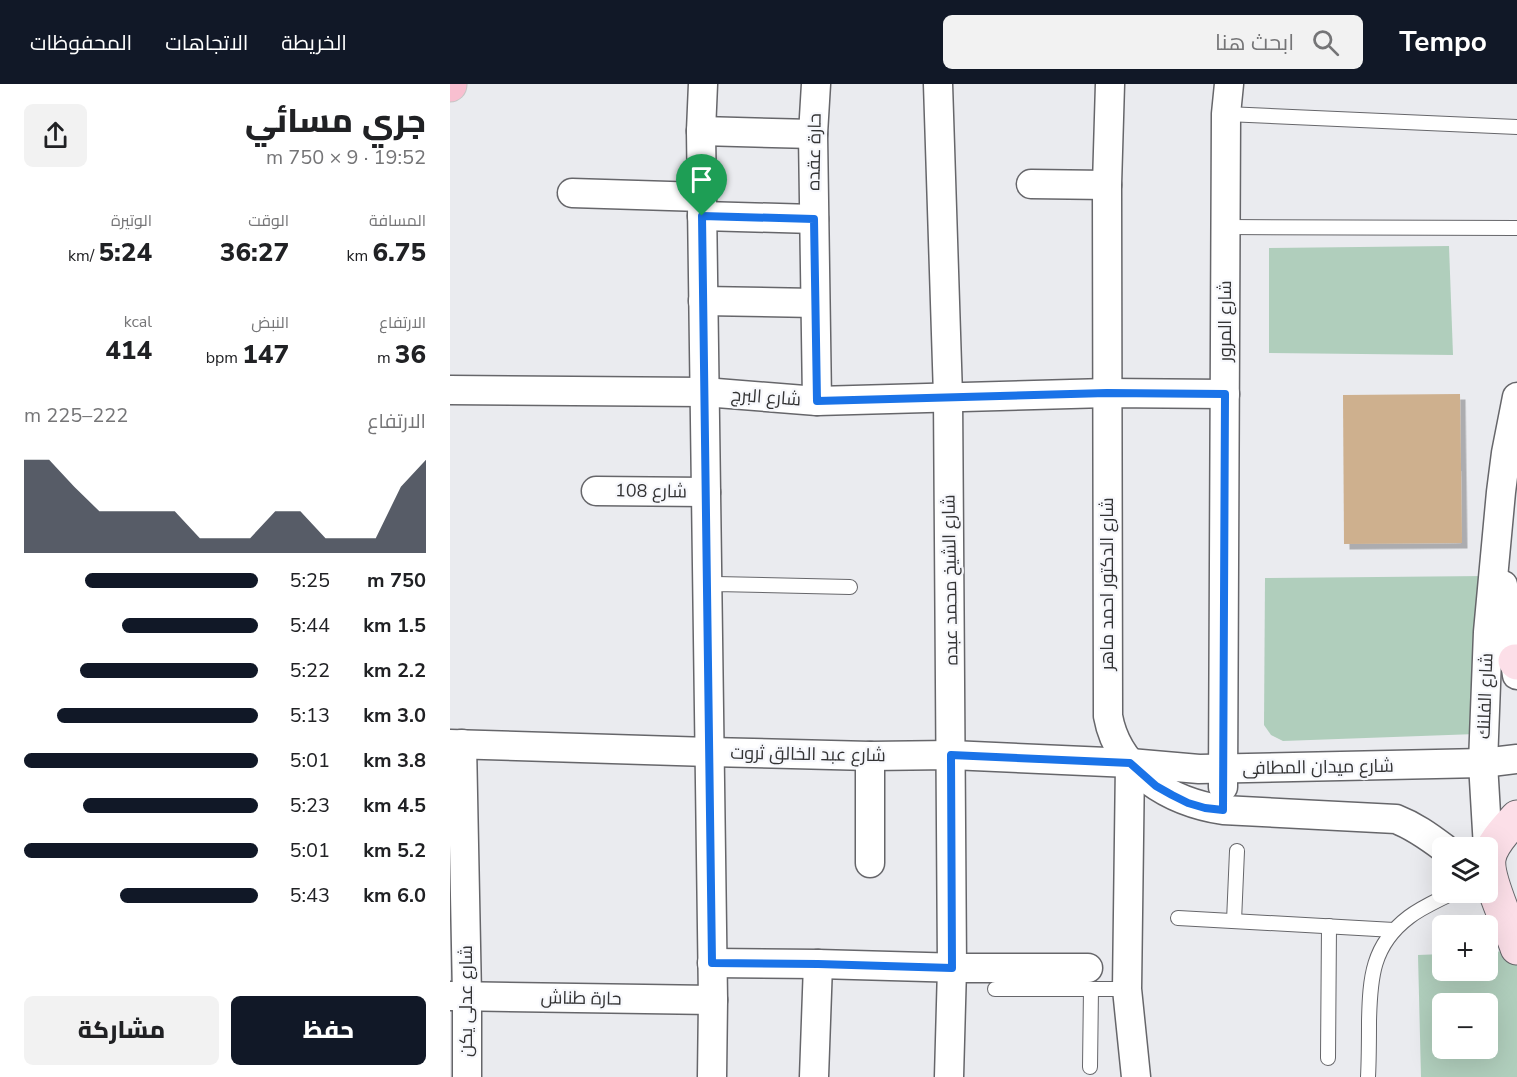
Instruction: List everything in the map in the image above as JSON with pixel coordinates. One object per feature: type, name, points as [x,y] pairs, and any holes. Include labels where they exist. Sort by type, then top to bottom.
[{"type":"main road","points":[[1498,841],[1517,817]]},
{"type":"main road","points":[[1498,885],[1517,948]]},
{"type":"street","points":[[703,84],[701,131],[713,1000],[712,1077]]},
{"type":"street","name":"حارة عقده","points":[[816,84],[813,134],[817,401]]},
{"type":"street","name":"شارع الشيخ محمد عبده","points":[[938,84],[948,396],[951,755],[957,968],[949,1077]]},
{"type":"street","name":"شارع الدكتور احمد ماهر","points":[[1110,84],[1107,185],[1108,716],[1115,742],[1130,763]]},
{"type":"street","name":"شارع المرور","points":[[1223,810],[1225,227],[1226,114],[1229,84]]},
{"type":"street","points":[[701,131],[813,134]]},
{"type":"street","points":[[1031,184],[1107,185]]},
{"type":"street","points":[[572,193],[814,219]]},
{"type":"street","points":[[703,301],[815,303]]},
{"type":"street","name":"شارع البرج","points":[[450,390],[704,392],[817,401],[1107,393],[1225,394]]},
{"type":"street","name":"شارع الفلنك","points":[[1490,837],[1483,763],[1486,654],[1496,544],[1509,495],[1506,453],[1517,397]]},
{"type":"street","name":"شارع 108","points":[[596,491],[706,492]]},
{"type":"street","name":"شارع الفلنك","points":[[1496,544],[1516,666]]},
{"type":"street","name":"شارع عبد الخالق ثروت","points":[[456,744],[870,756],[951,755],[1130,763]]},
{"type":"street","name":"شارع عدلى يكن","points":[[456,744],[458,996],[467,1077]]},
{"type":"street","points":[[870,756],[870,863]]},
{"type":"street","name":"شارع ميدان المطافى","points":[[1130,763],[1222,770],[1483,763],[1517,759]]},
{"type":"street","points":[[1130,763],[1156,786],[1197,805],[1223,810],[1396,819],[1410,824],[1432,838]]},
{"type":"street","points":[[1130,763],[1127,989],[1136,1077]]},
{"type":"street","points":[[712,963],[957,968],[1089,979]]},
{"type":"street","points":[[814,1077],[818,964]]},
{"type":"street","name":"حارة طناش","points":[[458,996],[713,1000]]},
{"type":"lane","points":[[1226,114],[1517,127]]},
{"type":"lane","points":[[1225,227],[1517,228]]},
{"type":"lane","points":[[707,585],[850,587]]},
{"type":"lane","points":[[1234,921],[1237,851]]},
{"type":"lane","points":[[1368,1077],[1370,982],[1375,963],[1383,945],[1394,930],[1409,917],[1433,903]]},
{"type":"lane","points":[[1178,918],[1394,930]]},
{"type":"lane","points":[[1328,1058],[1329,926]]},
{"type":"lane","points":[[957,968],[958,1077]]},
{"type":"lane","points":[[1089,979],[1090,1067]]},
{"type":"lane","points":[[996,988],[1089,979],[1127,989]]},
{"type":"green space","points":[[1449,246],[1453,355],[1269,353],[1269,248]]},
{"type":"green space","points":[[1485,576],[1476,734],[1283,741],[1271,735],[1264,725],[1265,578]]},
{"type":"green space","points":[[1517,951],[1517,1077],[1421,1077],[1418,955],[1432,954],[1432,981],[1498,981],[1498,952]]},
{"type":"building","points":[[1460,394],[1462,543],[1344,544],[1343,395]]},
{"type":"route","points":[[702,216],[814,219],[817,401],[1107,393],[1225,394],[1223,810],[1188,803],[1172,795],[1156,786],[1130,763],[951,755],[952,968],[712,963],[702,216]]}]
